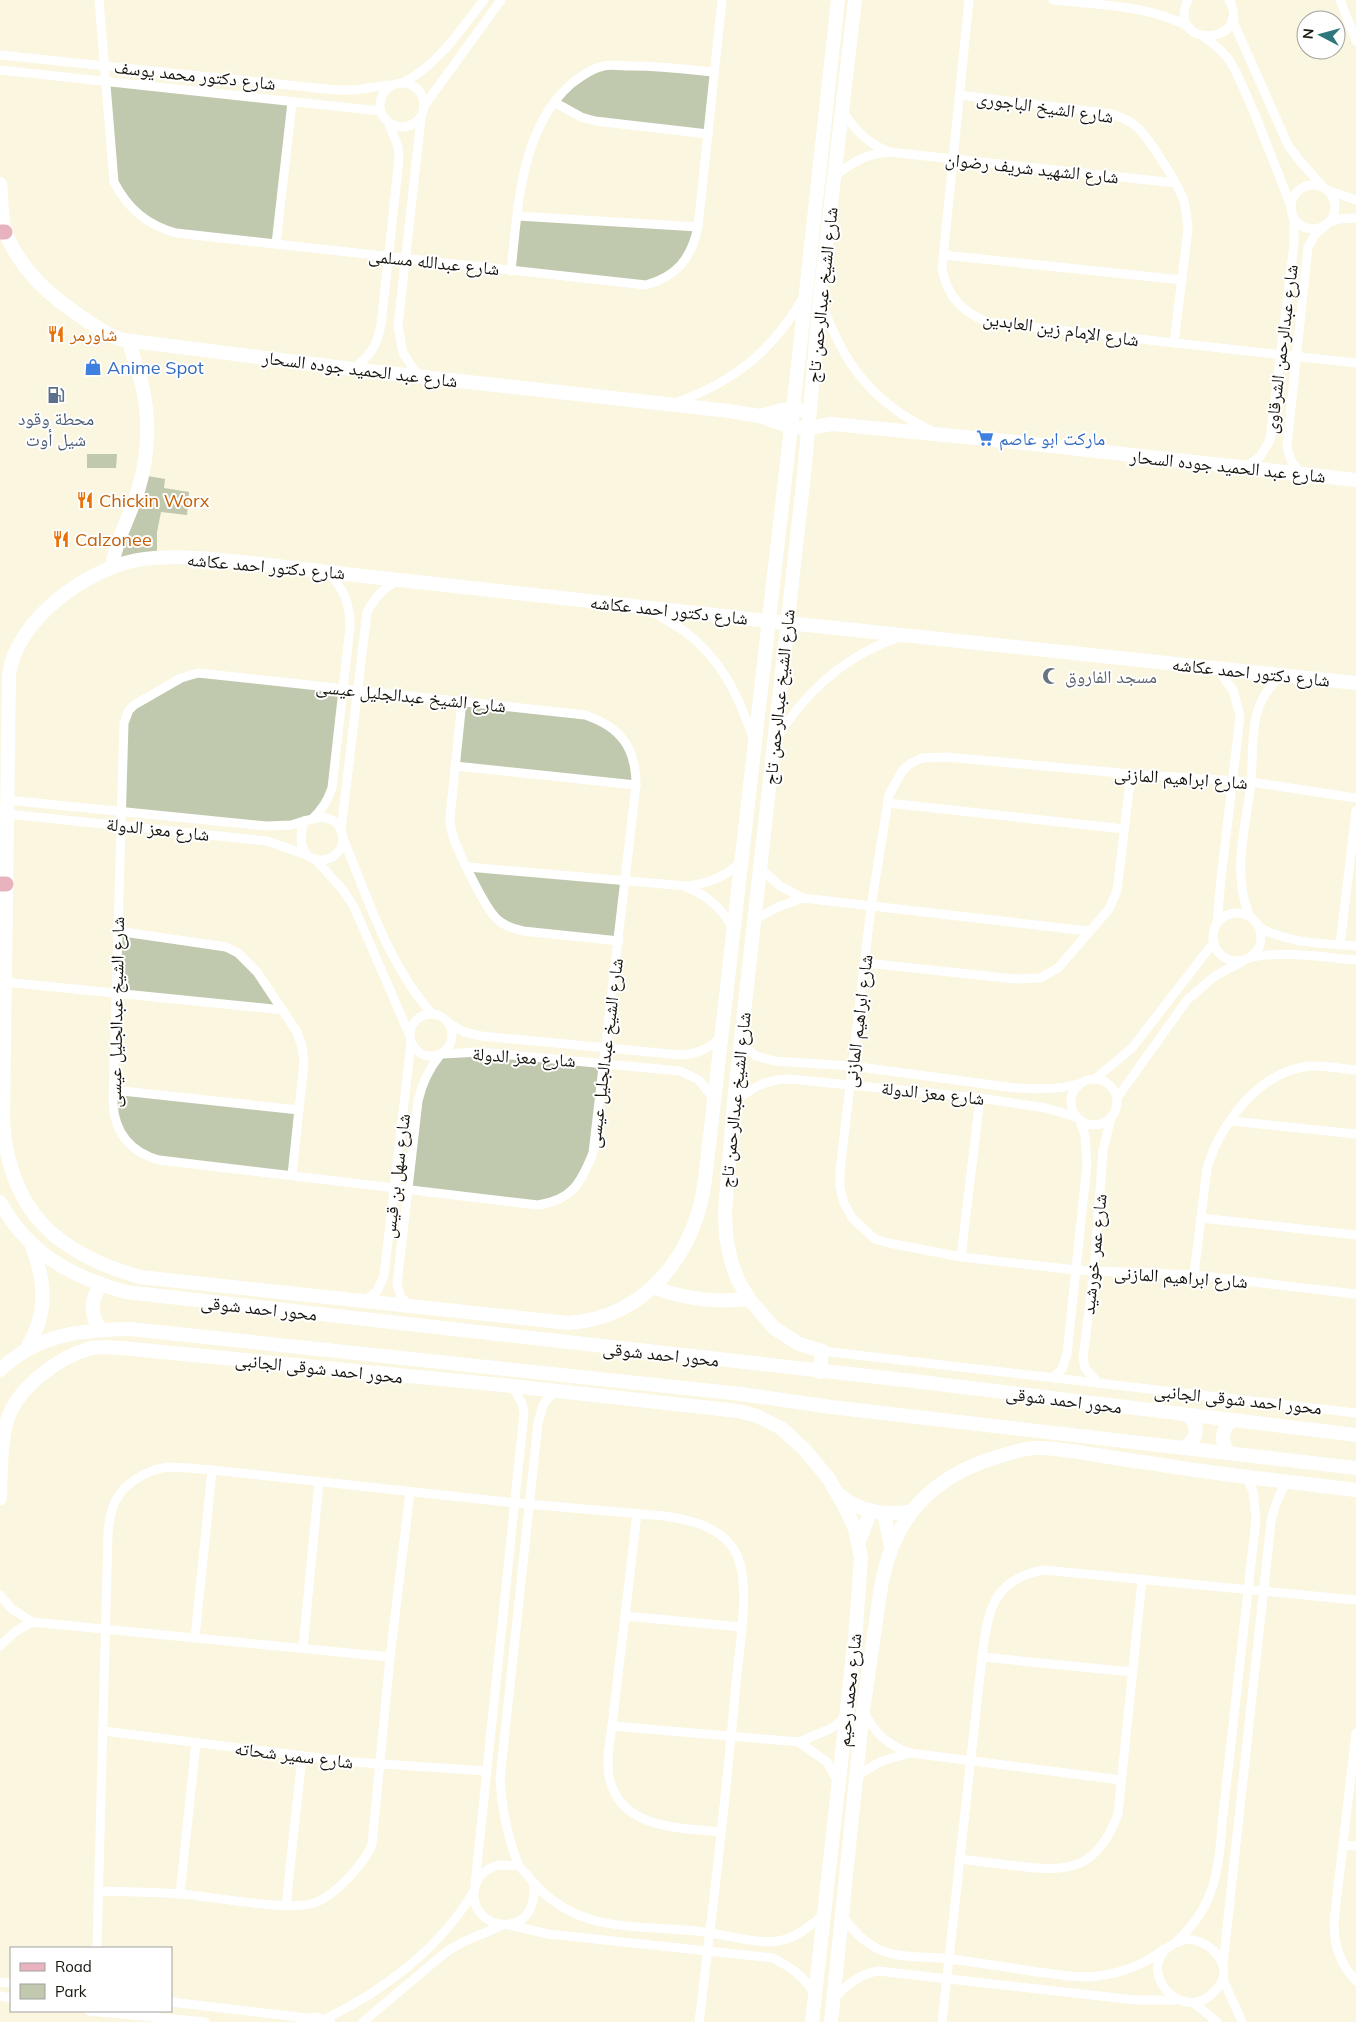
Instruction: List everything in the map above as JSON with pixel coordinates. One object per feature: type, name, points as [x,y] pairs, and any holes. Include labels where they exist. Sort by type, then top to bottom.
[{"type":"street","name":"شارع عبدالله مسلمى","points":[[99,0],[114,182],[125,200],[139,216],[162,230],[646,285],[670,275],[681,265],[689,255],[698,228],[722,0]]},
{"type":"street","points":[[352,369],[368,356],[379,339],[400,159],[396,141],[389,124],[383,118],[380,111],[381,96],[390,85],[404,82],[435,61],[484,0]]},
{"type":"street","points":[[424,106],[501,0]]},
{"type":"street","name":"شارع الإمام زين العابدين","points":[[969,0],[943,255],[944,276],[952,296],[961,308],[972,316],[987,322],[1356,363]]},
{"type":"street","points":[[1054,0],[1156,13],[1174,19],[1203,36],[1228,58],[1236,72],[1254,112],[1294,218],[1299,225],[1307,229],[1316,230],[1339,219],[1356,218]]},
{"type":"street","points":[[1188,0],[1185,14],[1189,27]]},
{"type":"street","points":[[1340,0],[1353,24],[1356,41]]},
{"type":"street","name":"شارع الشيخ عبدالرحمن تاج","points":[[652,1287],[679,1257],[697,1220],[703,1200],[838,1]]},
{"type":"street","name":"شارع الشيخ عبدالرحمن تاج","points":[[822,1352],[799,1344],[774,1328],[749,1299],[738,1280],[726,1236],[724,1211],[740,1043],[809,428],[820,297],[847,62],[856,1]]},
{"type":"street","points":[[1203,36],[1210,37],[1224,32],[1232,19],[1233,11],[1230,1]]},
{"type":"street","points":[[1232,19],[1288,145],[1298,160],[1326,189],[1336,203],[1334,217],[1327,225]]},
{"type":"street","name":"شارع دكتور محمد يوسف","points":[[0,55],[336,90],[354,90],[390,85]]},
{"type":"street","points":[[832,60],[847,62]]},
{"type":"street","points":[[511,271],[527,158],[534,138],[554,102],[576,80],[603,66],[641,66],[713,72]]},
{"type":"street","name":"شارع دكتور محمد يوسف","points":[[0,70],[380,111]]},
{"type":"street","points":[[404,82],[419,90],[424,106],[421,118],[399,333],[403,353],[418,376]]},
{"type":"street","name":"شارع الشيخ الباجورى","points":[[959,95],[1112,114],[1134,124],[1143,133],[1175,183],[1187,213],[1188,229],[1174,343]]},
{"type":"street","points":[[276,244],[292,102]]},
{"type":"street","points":[[554,102],[574,114],[596,121],[708,134]]},
{"type":"street","name":"شارع الشهيد شريف رضوان","points":[[842,110],[861,136],[874,146],[889,152]]},
{"type":"street","points":[[389,124],[397,127],[406,127],[414,124],[421,118]]},
{"type":"street","name":"شارع الشهيد شريف رضوان","points":[[834,178],[858,159],[873,153],[889,152],[1175,183]]},
{"type":"street","points":[[0,184],[3,232]]},
{"type":"street","points":[[1291,206],[1292,198],[1302,187],[1309,185],[1356,200]]},
{"type":"street","points":[[518,216],[698,228]]},
{"type":"street","name":"شارع عبدالرحمن الشرقاوى","points":[[1243,467],[1260,457],[1270,440],[1294,244],[1294,218]]},
{"type":"street","name":"شارع عبدالرحمن الشرقاوى","points":[[1303,474],[1294,466],[1288,456],[1286,445],[1308,247],[1315,235],[1327,225]]},
{"type":"street","name":"شارع عبد الحميد جوده السحار","points":[[3,232],[21,262],[38,283],[57,301],[110,337],[129,341],[352,369],[672,404],[760,416],[791,426],[809,428],[832,424],[939,434],[1356,480]]},
{"type":"street","points":[[812,243],[826,245]]},
{"type":"street","points":[[943,255],[1182,280]]},
{"type":"street","points":[[672,404],[714,387],[752,362],[773,342],[787,324],[806,292]]},
{"type":"street","points":[[820,297],[830,327],[844,355],[862,381],[884,403],[910,421],[939,434]]},
{"type":"street","points":[[112,567],[118,540],[140,485],[146,446],[147,420],[144,394],[129,341]]},
{"type":"street","name":"شارع عبد الحميد جوده السحار","points":[[760,416],[782,410],[793,410],[810,412],[832,424]]},
{"type":"street","name":"شارع دكتور احمد عكاشه","points":[[7,800],[9,674],[15,650],[39,617],[65,594],[112,567],[140,560],[204,558],[769,621],[1356,683]]},
{"type":"street","points":[[313,818],[328,801],[332,788],[350,611],[346,596],[338,582],[327,572]]},
{"type":"street","points":[[400,580],[380,592],[374,598],[367,612],[357,689],[342,834],[342,846],[331,858],[311,857],[302,848],[300,840],[304,821],[322,816],[330,818],[337,823],[342,834],[394,961],[418,998],[432,1014]]},
{"type":"street","points":[[642,606],[683,631],[715,660],[728,678],[738,697],[755,744]]},
{"type":"street","points":[[774,742],[805,698],[835,671],[869,650],[907,635]]},
{"type":"street","points":[[1217,669],[1233,690],[1240,716],[1218,923],[1214,934],[1214,942],[1221,955],[1235,961],[1270,954],[1356,960]]},
{"type":"street","name":"شارع الشيخ عبدالجليل عيسى","points":[[198,673],[357,689],[586,715],[600,720],[614,729],[624,740],[632,754],[636,769],[636,785],[593,1153],[581,1181],[572,1192],[562,1199],[538,1205],[159,1160],[134,1150],[118,1130],[114,1117],[113,1090],[120,825],[125,716],[134,705],[181,678],[198,673]]},
{"type":"street","points":[[1281,675],[1270,686],[1256,714],[1251,782],[1240,875],[1242,897],[1250,917],[1259,927],[1271,934],[1290,940],[1356,946]]},
{"type":"street","points":[[462,701],[450,817],[452,832],[489,910],[498,920],[510,927],[523,931],[619,940]]},
{"type":"street","name":"شارع ابراهيم المازنى","points":[[1356,798],[1251,782],[1131,774],[934,756],[917,760],[902,771],[889,795],[871,907],[866,963],[840,1171],[840,1188],[844,1203],[852,1218],[874,1239],[962,1256],[1076,1270],[1194,1275],[1356,1294]]},
{"type":"street","points":[[455,766],[636,785]]},
{"type":"street","points":[[866,963],[1015,979],[1040,978],[1058,968],[1114,901],[1117,892],[1131,774]]},
{"type":"street","points":[[7,800],[3,884],[5,982],[3,1121],[5,1148],[12,1175],[24,1200],[46,1227],[65,1245],[112,1269],[140,1277],[569,1323],[587,1322],[622,1310],[652,1287],[668,1293],[700,1300],[749,1299]]},
{"type":"street","name":"شارع معز الدولة","points":[[7,800],[266,826],[291,825],[304,821]]},
{"type":"street","points":[[888,803],[1124,829]]},
{"type":"street","points":[[1340,945],[1356,812]]},
{"type":"street","name":"شارع معز الدولة","points":[[6,814],[267,841],[311,857],[343,890],[354,907],[410,1040]]},
{"type":"street","points":[[468,867],[686,886],[717,879],[735,868],[742,860]]},
{"type":"street","points":[[760,868],[780,886],[803,898],[1088,931]]},
{"type":"street","points":[[686,886],[714,904],[726,916],[734,931]]},
{"type":"street","points":[[754,920],[778,907],[803,898]]},
{"type":"street","points":[[1218,923],[1227,916],[1235,914],[1250,917]]},
{"type":"street","points":[[1117,1098],[1187,1000],[1215,976],[1256,953],[1261,940],[1259,927]]},
{"type":"street","points":[[117,931],[226,948],[238,953],[248,962],[283,1010],[297,1032],[304,1062],[292,1175]]},
{"type":"street","points":[[1096,1078],[1110,1085],[1117,1098],[1117,1105],[1111,1118],[1100,1125],[1086,1124],[1078,1119],[1071,1102],[1072,1094],[1078,1084],[1088,1079],[1096,1078],[1132,1048],[1214,942]]},
{"type":"street","points":[[5,982],[283,1010]]},
{"type":"street","points":[[432,1014],[438,1015],[449,1023],[452,1040],[446,1050],[441,1054],[431,1057],[423,1055],[416,1050],[410,1040],[411,1028],[416,1020],[423,1015],[432,1014]]},
{"type":"street","name":"شارع معز الدولة","points":[[449,1023],[464,1032],[481,1036],[681,1055],[690,1054],[709,1047],[722,1034]]},
{"type":"street","name":"شارع سهل بن قيس","points":[[364,1301],[377,1291],[384,1276],[410,1040]]},
{"type":"street","name":"شارع معز الدولة","points":[[740,1043],[756,1056],[774,1061],[852,1066],[1015,1088],[1041,1089],[1068,1087],[1078,1084]]},
{"type":"street","name":"شارع معز الدولة","points":[[441,1054],[480,1052],[680,1071],[690,1074],[699,1080],[715,1100]]},
{"type":"street","name":"شارع سهل بن قيس","points":[[412,1306],[401,1297],[397,1284],[418,1101],[422,1084],[430,1068],[441,1054]]},
{"type":"street","points":[[1194,1275],[1207,1168],[1212,1154],[1239,1108],[1254,1091],[1290,1070],[1311,1066],[1356,1070]]},
{"type":"street","name":"شارع معز الدولة","points":[[734,1102],[755,1086],[776,1079],[850,1084],[980,1098],[1046,1108],[1078,1119]]},
{"type":"street","points":[[113,1090],[299,1110]]},
{"type":"street","points":[[962,1256],[980,1098]]},
{"type":"street","points":[[715,1100],[734,1102]]},
{"type":"street","name":"شارع عمر خورشيد","points":[[1100,1384],[1085,1368],[1083,1362],[1094,1271],[1103,1150],[1111,1118]]},
{"type":"street","name":"شارع عمر خورشيد","points":[[1053,1378],[1062,1369],[1067,1354],[1087,1164],[1085,1136],[1078,1119]]},
{"type":"street","points":[[1231,1121],[1356,1134]]},
{"type":"street","name":"محور احمد شوقى","points":[[0,1202],[12,1221],[32,1245],[57,1265],[101,1286],[151,1296],[913,1381],[1356,1435]]},
{"type":"street","points":[[1201,1218],[1356,1235]]},
{"type":"street","points":[[26,1350],[38,1326],[43,1300],[42,1278],[32,1245]]},
{"type":"street","points":[[100,1330],[92,1311],[94,1297],[101,1286]]},
{"type":"street","points":[[314,1314],[316,1296]]},
{"type":"street","points":[[542,1340],[544,1321]]},
{"type":"street","name":"محور احمد شوقى","points":[[0,1370],[33,1345],[66,1334],[130,1329],[741,1394],[830,1407],[1356,1468]]},
{"type":"street","name":"محور احمد شوقى الجانبى","points":[[0,1498],[2,1444],[8,1416],[24,1391],[45,1371],[71,1356],[92,1348],[121,1348],[512,1386],[738,1411]]},
{"type":"street","points":[[820,1372],[822,1352]]},
{"type":"street","name":"محور احمد شوقى الجانبى","points":[[822,1352],[1311,1406],[1356,1413]]},
{"type":"street","points":[[512,1386],[518,1394],[524,1413],[516,1503],[486,1771],[475,1888],[477,1907],[483,1916],[492,1923],[548,1934],[773,1958],[803,1978],[815,1996]]},
{"type":"street","points":[[554,1391],[543,1405],[540,1413],[500,1779],[501,1804],[505,1827],[519,1866],[544,1895],[584,1918],[596,1922],[710,1933],[732,1938],[777,1941],[791,1938],[824,1914]]},
{"type":"street","points":[[738,1411],[741,1394]]},
{"type":"street","name":"شارع محمد رحيم","points":[[738,1411],[772,1423],[794,1438],[835,1488],[847,1510],[859,1542],[862,1568],[812,2022]]},
{"type":"street","points":[[1183,1448],[1191,1443],[1196,1430],[1193,1421],[1187,1415]]},
{"type":"street","points":[[1229,1453],[1224,1446],[1222,1438],[1224,1430],[1232,1420]]},
{"type":"street","points":[[1038,1431],[1036,1448],[1075,1452],[1247,1478],[1356,1490]]},
{"type":"street","name":"شارع محمد رحيم","points":[[831,2022],[848,1845],[864,1710],[880,1587],[890,1547],[911,1511],[940,1483],[962,1470],[994,1458],[1036,1448]]},
{"type":"street","points":[[98,1947],[109,1523],[111,1512],[119,1494],[135,1481],[160,1468],[169,1467],[688,1519],[714,1531],[732,1546],[743,1572],[741,1627],[731,1736],[699,2022]]},
{"type":"street","points":[[195,1638],[212,1470]]},
{"type":"street","points":[[842,1914],[853,1930],[879,1949],[893,1953],[1068,1976],[1096,1976],[1135,1967],[1177,1941],[1192,1928],[1203,1909],[1216,1878],[1256,1519],[1253,1491],[1247,1478]]},
{"type":"street","points":[[303,1648],[319,1482]]},
{"type":"street","points":[[1242,2022],[1223,1980],[1223,1964],[1273,1508],[1287,1482]]},
{"type":"street","points":[[835,1488],[841,1496],[851,1502],[878,1512],[911,1511]]},
{"type":"street","points":[[100,1891],[180,1894],[286,1906],[304,1905],[318,1902],[350,1875],[367,1856],[372,1845],[390,1657],[410,1492]]},
{"type":"street","points":[[859,1542],[878,1512]]},
{"type":"street","points":[[878,1512],[890,1547]]},
{"type":"street","points":[[637,1514],[608,1758],[609,1775],[619,1800],[628,1810],[640,1818],[652,1824],[720,1832]]},
{"type":"street","points":[[942,2022],[982,1657],[991,1606],[1000,1592],[1012,1581],[1028,1573],[1044,1570],[1356,1600]]},
{"type":"street","points":[[959,1859],[1044,1870],[1064,1869],[1083,1862],[1099,1850],[1110,1834],[1118,1814],[1142,1580]]},
{"type":"street","points":[[0,1595],[12,1609],[32,1622],[390,1657]]},
{"type":"street","points":[[625,1616],[741,1627]]},
{"type":"street","points":[[0,1646],[16,1631],[32,1622]]},
{"type":"street","points":[[982,1657],[1132,1672]]},
{"type":"street","points":[[864,1710],[870,1725],[881,1738],[895,1748],[910,1753],[1121,1780]]},
{"type":"street","points":[[612,1726],[799,1742],[832,1728],[846,1717]]},
{"type":"street","name":"شارع سمير شحاته","points":[[103,1732],[380,1764],[486,1771]]},
{"type":"street","points":[[1356,1733],[1334,1921],[1334,1940],[1340,1959],[1356,1981]]},
{"type":"street","points":[[799,1742],[827,1762],[839,1782]]},
{"type":"street","points":[[180,1894],[196,1743]]},
{"type":"street","points":[[856,1776],[882,1761],[910,1753]]},
{"type":"street","points":[[286,1906],[302,1756]]},
{"type":"street","points":[[833,1844],[848,1845]]},
{"type":"street","points":[[1344,1845],[1356,1846]]},
{"type":"street","points":[[172,2002],[328,2020],[366,1998],[439,1938],[458,1915],[484,1872],[499,1865],[519,1866]]},
{"type":"street","points":[[363,2022],[446,1952],[463,1942],[519,1921],[527,1914],[532,1905],[534,1895],[533,1882]]},
{"type":"street","points":[[1177,1941],[1199,1940],[1209,1945],[1223,1964]]},
{"type":"street","points":[[1164,1949],[1157,1973],[1160,1984],[1166,1993],[1175,2000]]},
{"type":"street","points":[[834,1998],[847,1985],[868,1973],[894,1972],[1135,2000],[1175,2000],[1194,2003],[1204,2000],[1218,1988],[1223,1980]]},
{"type":"street","points":[[1194,2003],[1217,2022]]},
{"type":"street","points":[[103,2012],[205,2022]]},
{"type":"street","points":[[297,2022],[307,2018]]},
{"type":"green space","points":[[603,66],[713,72],[708,134],[595,121],[555,102],[589,72]]},
{"type":"green space","points":[[106,81],[292,102],[276,244],[176,233],[150,224],[114,182]]},
{"type":"green space","points":[[518,216],[698,227],[695,242],[670,275],[646,285],[511,271]]},
{"type":"green space","points":[[87,454],[117,454],[116,468],[87,468]]},
{"type":"green space","points":[[142,475],[165,479],[164,488],[189,492],[187,515],[161,512],[157,532],[157,558],[113,558]]},
{"type":"green space","points":[[189,674],[343,688],[332,788],[320,812],[291,825],[121,811],[129,710]]},
{"type":"green space","points":[[462,701],[585,715],[624,740],[636,785],[455,766]]},
{"type":"green space","points":[[468,867],[626,882],[619,941],[523,931],[498,920]]},
{"type":"green space","points":[[117,931],[226,947],[257,972],[283,1010],[115,993]]},
{"type":"green space","points":[[442,1054],[604,1063],[593,1153],[581,1181],[550,1203],[408,1189],[418,1101]]},
{"type":"green space","points":[[113,1090],[299,1110],[292,1175],[159,1160],[125,1141],[114,1117]]},
{"type":"place","name":"شاورمر","points":[[56,334]]},
{"type":"place","name":"Anime Spot","points":[[93,367]]},
{"type":"place","name":"محطة وقود شيل أوت","points":[[56,395]]},
{"type":"place","name":"ماركت ابو عاصم","points":[[985,438]]},
{"type":"place","name":"Chickin Worx","points":[[85,500]]},
{"type":"place","name":"Calzonee","points":[[61,539]]},
{"type":"place","name":"مسجد الفاروق","points":[[1051,676]]}]
